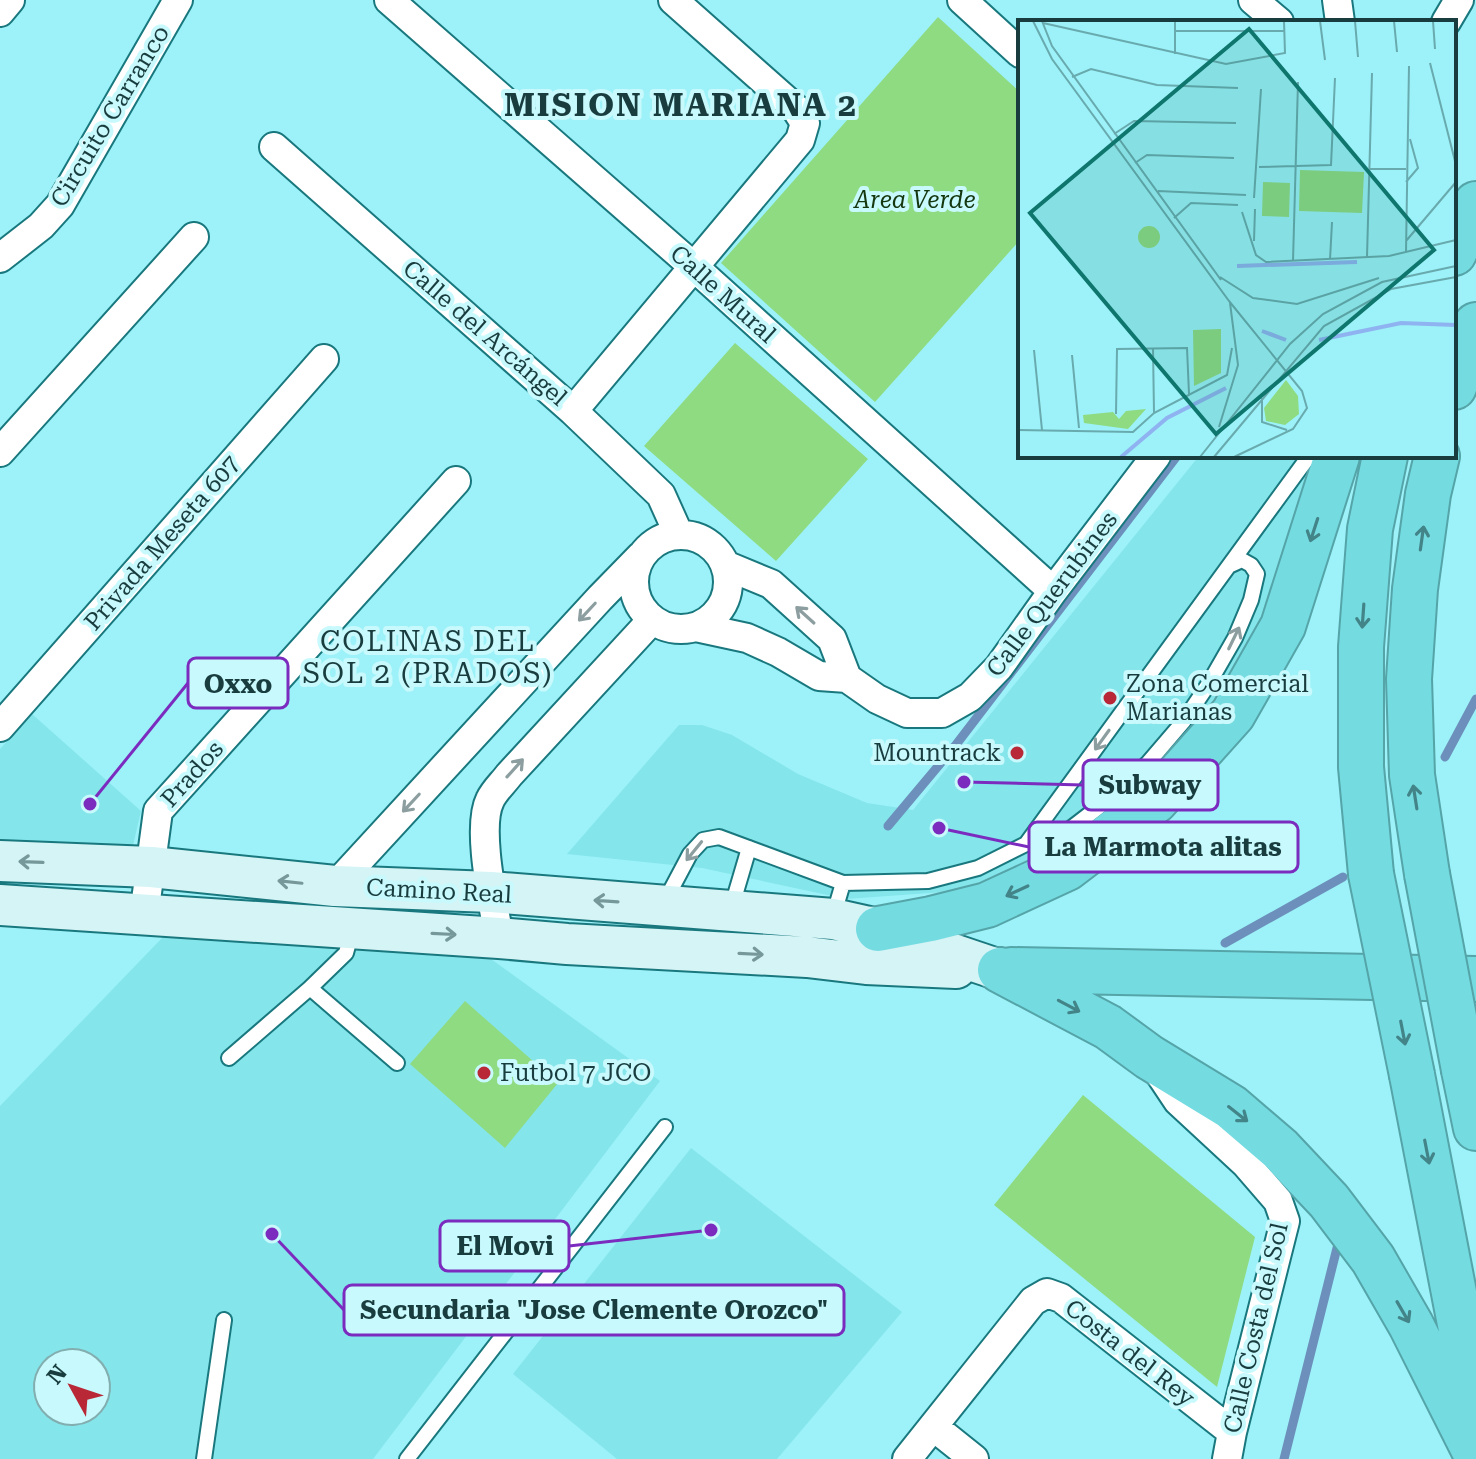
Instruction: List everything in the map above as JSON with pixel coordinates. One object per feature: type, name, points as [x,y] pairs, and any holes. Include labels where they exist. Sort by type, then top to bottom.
[{"type":"highway","points":[[1456,216],[1476,188]]},
{"type":"highway","points":[[1456,249],[1476,204]]},
{"type":"highway","points":[[1456,381],[1476,325]]},
{"type":"highway","points":[[872,946],[931,919],[987,905],[1067,868],[1155,801],[1233,714],[1283,626],[1336,458]]},
{"type":"highway","points":[[1385,458],[1370,529],[1361,647],[1361,767],[1371,874],[1476,1407]]},
{"type":"highway","points":[[1437,458],[1428,494],[1415,589],[1409,679],[1412,775],[1427,874],[1476,1128]]},
{"type":"highway","points":[[1000,970],[1476,979]]},
{"type":"highway","points":[[1000,970],[1108,1027],[1149,1057],[1231,1107],[1280,1149],[1329,1201],[1373,1259],[1411,1325],[1476,1454]]},
{"type":"street","points":[[0,12],[10,0]]},
{"type":"street","name":"Circuito Carranco","points":[[0,258],[41,226],[60,205],[178,0]]},
{"type":"street","name":"Calle Mural","points":[[389,0],[694,267],[1053,591]]},
{"type":"street","points":[[573,411],[800,140],[805,123],[796,109],[673,0]]},
{"type":"street","points":[[962,0],[1018,51]]},
{"type":"street","points":[[1253,0],[1277,20]]},
{"type":"street","points":[[1337,0],[1340,20]]},
{"type":"street","points":[[1447,20],[1459,0]]},
{"type":"street","name":"Calle del Arcángel","points":[[274,147],[573,411],[661,495],[679,535]]},
{"type":"street","points":[[0,452],[194,237]]},
{"type":"street","name":"Privada Meseta 607","points":[[0,727],[324,359]]},
{"type":"street","name":"Calle Querubines","points":[[696,627],[747,638],[819,676],[847,678],[877,699],[907,713],[942,713],[970,697],[999,667],[1154,458]]},
{"type":"street","name":"Prados","points":[[144,915],[158,811],[456,481]]},
{"type":"street","points":[[335,886],[651,545],[664,538],[693,536],[717,552],[728,577],[727,590],[717,613],[696,627],[684,629],[661,626],[652,620],[642,609],[633,583],[641,556]]},
{"type":"street","points":[[725,565],[771,584],[832,639],[847,678]]},
{"type":"street","points":[[499,938],[491,892],[485,816],[490,799],[652,620]]},
{"type":"street","name":"Camino Real","points":[[0,861],[151,867],[335,886],[491,892],[731,911],[828,906],[872,946]]},
{"type":"street","name":"Camino Real","points":[[0,905],[807,957],[872,946]]},
{"type":"street","points":[[807,957],[828,906]]},
{"type":"street","points":[[872,946],[1000,970]]},
{"type":"street","name":"Calle Costa del Sol","points":[[1149,1057],[1178,1101],[1246,1164],[1278,1201],[1285,1221],[1229,1446]]},
{"type":"street","name":"Costa del Rey","points":[[907,1459],[1033,1301],[1047,1293],[1061,1298],[1229,1446]]},
{"type":"street","points":[[934,1427],[974,1459]]},
{"type":"lane","points":[[1026,844],[1308,458]]},
{"type":"lane","points":[[663,905],[690,854],[703,840],[719,837],[749,848],[828,906],[978,868],[1026,844],[1065,833],[1147,764],[1183,722],[1208,685],[1235,638],[1251,600],[1257,574],[1251,565],[1242,560],[1231,565]]},
{"type":"lane","points":[[731,911],[749,848]]},
{"type":"lane","points":[[229,1058],[346,953],[353,929]]},
{"type":"lane","points":[[310,988],[397,1063]]},
{"type":"lane","points":[[407,1459],[665,1127]]},
{"type":"lane","points":[[204,1459],[224,1320]]},
{"type":"shaded area","name":"Zona Comercial Marianas","points":[[1197,458],[1310,458],[1266,608],[1237,671],[1175,752],[1127,806],[1023,868],[972,890],[846,899],[702,868],[567,854],[679,725],[702,725],[732,735],[798,774],[867,803],[913,810]]},
{"type":"shaded area","points":[[32,714],[141,811],[131,854],[0,846],[0,749]]},
{"type":"shaded area","points":[[164,936],[484,954],[660,1081],[373,1459],[0,1459],[0,1106]]},
{"type":"shaded area","points":[[691,1148],[902,1312],[777,1459],[617,1459],[513,1374]]},
{"type":"green space","name":"Area Verde","points":[[938,17],[1018,90],[1018,242],[875,402],[721,263]]},
{"type":"green space","points":[[735,343],[868,459],[776,561],[644,446]]},
{"type":"green space","name":"Futbol 7 JCO","points":[[465,1001],[558,1083],[505,1148],[410,1064]]},
{"type":"green space","points":[[1083,1095],[1255,1237],[1217,1387],[994,1205]]},
{"type":"waterway","points":[[888,826],[955,746],[1175,458]]},
{"type":"waterway","points":[[1445,757],[1476,699]]},
{"type":"waterway","points":[[1225,943],[1343,877]]},
{"type":"waterway","points":[[1284,1459],[1338,1244]]},
{"type":"place","name":"Zona Comercial Marianas","points":[[1110,698]]},
{"type":"place","name":"Mountrack","points":[[1017,753]]},
{"type":"place","name":"Subway","points":[[964,782]]},
{"type":"place","name":"Oxxo","points":[[90,804]]},
{"type":"place","name":"La Marmota alitas","points":[[939,828]]},
{"type":"place","name":"Futbol 7 JCO","points":[[484,1073]]},
{"type":"place","name":"El Movi","points":[[711,1230]]},
{"type":"place","name":"Secundaria \"Jose Clemente Orozco\"","points":[[272,1234]]},
{"type":"district","name":"MISION MARIANA 2","points":[[681,105]]},
{"type":"district","name":"COLINAS DEL SOL 2 (PRADOS)","points":[[428,657]]}]
